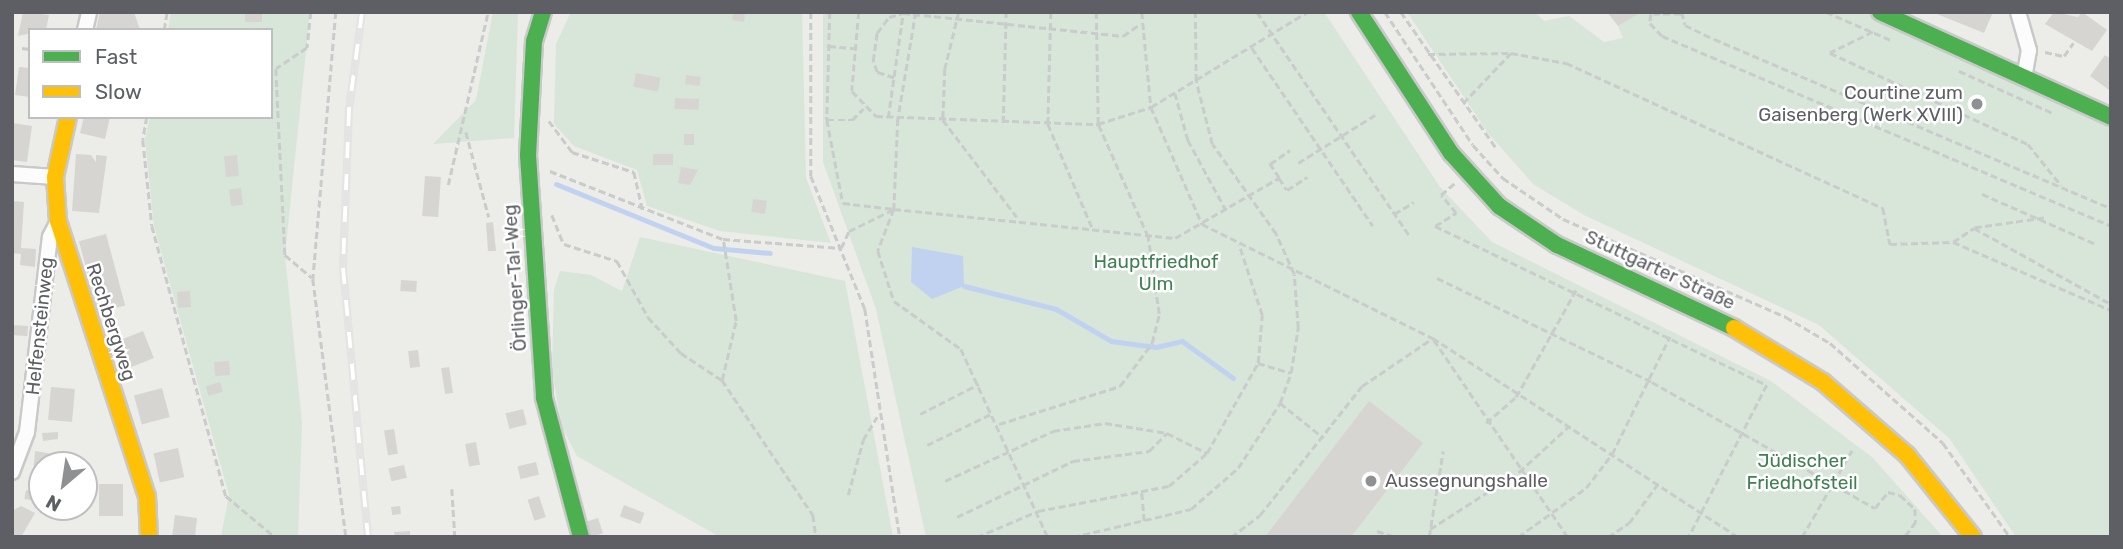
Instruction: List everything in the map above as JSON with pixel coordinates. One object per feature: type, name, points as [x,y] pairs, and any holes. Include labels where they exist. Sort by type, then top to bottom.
[{"type":"street","name":"Örlinger-Tal-Weg","points":[[543,12],[534,41],[528,155],[544,398],[580,537]]},
{"type":"street","name":"Stuttgarter Straße","points":[[1359,12],[1465,172],[1541,236],[1717,318],[1823,382],[1921,469],[1973,537]]},
{"type":"street","points":[[1880,12],[2111,117]]},
{"type":"street","points":[[2018,12],[2028,48],[2024,78]]},
{"type":"street","name":"Rechbergweg","points":[[68,119],[55,177],[58,221],[147,496],[149,537]]},
{"type":"street","points":[[12,174],[55,177]]},
{"type":"street","name":"Helfensteinweg","points":[[12,472],[27,432],[50,237],[58,221]]},
{"type":"path","points":[[311,12],[306,48],[276,69],[285,255],[313,279]]},
{"type":"path","points":[[336,12],[313,279],[346,537]]},
{"type":"path","points":[[448,185],[465,129],[488,12]]},
{"type":"path","points":[[811,12],[811,176],[865,309],[877,417],[900,537]]},
{"type":"path","points":[[830,12],[827,120],[843,203],[1017,217],[1148,237],[1175,237],[1279,178]]},
{"type":"path","points":[[859,12],[852,91],[863,109],[898,119],[1048,124],[1098,124],[1151,107],[1252,48],[1307,12]]},
{"type":"path","points":[[959,12],[944,69],[943,120],[1017,217]]},
{"type":"path","points":[[1003,123],[1006,12]]},
{"type":"path","points":[[1051,12],[1048,124],[1092,228]]},
{"type":"path","points":[[999,424],[1120,386],[1151,350],[1153,343],[1159,314],[1148,237],[1098,124],[1096,12]]},
{"type":"path","points":[[1142,12],[1139,25],[1151,107],[1202,224],[1294,274],[1433,338],[1516,397],[1660,481],[1738,537]]},
{"type":"path","points":[[1073,537],[1145,524],[1191,509],[1238,468],[1280,403],[1291,373],[1298,328],[1294,274],[1276,234],[1246,198],[1212,145],[1196,81],[1195,12]]},
{"type":"path","points":[[1257,12],[1339,136],[1410,236]]},
{"type":"path","points":[[1385,12],[1474,145],[1512,186],[1563,219],[1786,317],[1830,343],[1943,443],[2010,537]]},
{"type":"path","points":[[1401,12],[1497,149]]},
{"type":"path","points":[[894,78],[877,72],[873,61],[877,33],[889,17],[903,13],[1123,36],[1139,25]]},
{"type":"path","points":[[888,118],[903,13]]},
{"type":"path","points":[[916,13],[898,119],[894,209],[878,251],[894,301],[961,349],[999,424],[1048,537]]},
{"type":"path","points":[[2111,208],[1714,39],[1685,25],[1681,13],[1651,14],[1650,23],[1662,36],[2111,226]]},
{"type":"path","points":[[1873,32],[1830,53],[2028,144],[2063,186]]},
{"type":"path","points":[[2028,48],[2064,56],[2073,43]]},
{"type":"path","points":[[830,46],[854,48]]},
{"type":"path","points":[[898,47],[910,49]]},
{"type":"path","points":[[22,48],[28,49]]},
{"type":"path","points":[[1252,48],[1373,226]]},
{"type":"path","points":[[1428,54],[1511,54],[1566,63],[1883,208],[1889,244],[1953,242],[2111,310]]},
{"type":"path","points":[[1463,103],[1511,54]]},
{"type":"path","points":[[1175,93],[1188,140],[1226,210]]},
{"type":"path","points":[[548,107],[547,119],[572,152],[634,172],[643,211]]},
{"type":"path","points":[[827,120],[852,120],[863,109]]},
{"type":"path","points":[[1298,163],[1378,113]]},
{"type":"path","points":[[147,119],[143,140],[152,226],[226,496],[275,537]]},
{"type":"path","points":[[465,129],[489,217]]},
{"type":"path","points":[[1290,150],[1269,164],[1287,190],[1307,177]]},
{"type":"path","points":[[528,155],[541,168],[643,211],[723,239],[841,248]]},
{"type":"path","points":[[1465,172],[1441,195],[1456,214],[1435,226],[1576,290],[1767,385],[1704,515],[1689,537]]},
{"type":"path","points":[[1982,194],[2044,218],[2096,244]]},
{"type":"path","points":[[1394,214],[1414,202]]},
{"type":"path","points":[[841,248],[849,231],[894,209]]},
{"type":"path","points":[[549,210],[564,244],[617,261],[649,317],[681,353],[722,380],[813,515],[817,537]]},
{"type":"path","points":[[1953,242],[1974,228],[2044,218]]},
{"type":"path","points":[[1974,228],[2111,304]]},
{"type":"path","points":[[722,380],[736,321],[723,239]]},
{"type":"path","points":[[977,537],[1038,512],[1169,486],[1207,453],[1258,363],[1262,315],[1239,245]]},
{"type":"path","points":[[1437,278],[1652,382],[1745,431],[1875,508],[1888,492],[1900,495],[1915,509],[1916,522],[1905,537]]},
{"type":"path","points":[[1486,423],[1516,397],[1555,336],[1576,290]]},
{"type":"path","points":[[1518,537],[1586,488],[1612,454],[1652,382],[1670,337]]},
{"type":"path","points":[[1433,338],[1519,472],[1569,537]]},
{"type":"path","points":[[1231,537],[1261,515],[1324,438],[1362,386],[1433,338]]},
{"type":"path","points":[[1258,363],[1291,373]]},
{"type":"path","points":[[920,414],[979,384]]},
{"type":"path","points":[[1280,403],[1324,438]]},
{"type":"path","points":[[927,446],[993,413]]},
{"type":"path","points":[[848,495],[863,440],[877,417]]},
{"type":"path","points":[[945,481],[1053,431],[1105,423],[1167,433],[1207,453]]},
{"type":"path","points":[[1430,529],[1519,472],[1567,428]]},
{"type":"path","points":[[957,517],[1073,461],[1149,452],[1167,433]]},
{"type":"path","points":[[1802,537],[1852,450]]},
{"type":"path","points":[[1429,537],[1443,452]]},
{"type":"path","points":[[1608,537],[1629,523],[1660,481]]},
{"type":"path","points":[[452,489],[455,537]]},
{"type":"path","points":[[1142,493],[1145,524]]},
{"type":"path","points":[[1377,531],[1396,537]]},
{"type":"path","points":[[1237,533],[1242,537]]},
{"type":"green space","points":[[171,12],[310,12],[285,255],[302,423],[298,537],[221,537],[229,495],[154,226],[145,140],[150,119],[273,119],[273,28],[168,28]]},
{"type":"green space","points":[[493,12],[518,12],[514,138],[433,144],[476,100]]},
{"type":"green space","points":[[571,12],[802,12],[806,178],[831,243],[720,231],[647,206],[637,170],[574,146],[554,124],[556,44]]},
{"type":"green space","name":"Hauptfriedhof Ulm","points":[[823,12],[1324,12],[1440,187],[1492,242],[1771,381],[1873,458],[1943,537],[926,537],[876,309],[823,162]]},
{"type":"green space","points":[[1407,12],[1535,12],[1544,21],[1569,16],[1604,42],[1623,38],[1618,26],[1642,12],[1865,12],[2111,125],[2111,537],[2016,537],[1949,438],[1819,325],[1584,215],[1533,184],[1488,133]]},
{"type":"green space","points":[[640,237],[845,281],[893,537],[720,537],[577,456],[562,427],[552,371],[554,290],[560,271],[591,275],[622,291]]},
{"type":"water","points":[[912,247],[963,256],[964,286],[932,299],[911,282]]},
{"type":"building","points":[[23,12],[49,15],[46,28],[28,28],[28,34],[18,36]]},
{"type":"building","points":[[100,12],[134,12],[139,28],[96,28]]},
{"type":"building","points":[[245,12],[262,12],[262,22],[245,22]]},
{"type":"building","points":[[733,12],[745,12],[744,22],[732,20]]},
{"type":"building","points":[[1607,12],[1642,12],[1618,26]]},
{"type":"building","points":[[1932,12],[1993,12],[1984,33]]},
{"type":"building","points":[[2054,12],[2078,17],[2082,12],[2107,30],[2092,51],[2045,24]]},
{"type":"building","points":[[2105,55],[2111,59],[2109,90],[2090,76]]},
{"type":"building","points":[[19,67],[28,68],[28,97],[15,95]]},
{"type":"building","points":[[636,73],[661,78],[658,92],[633,87]]},
{"type":"building","points":[[686,75],[701,77],[700,86],[685,84]]},
{"type":"building","points":[[675,98],[699,99],[699,110],[675,109]]},
{"type":"building","points":[[84,119],[110,119],[105,139],[80,133]]},
{"type":"building","points":[[12,123],[32,126],[27,162],[12,160]]},
{"type":"building","points":[[684,134],[694,134],[694,145],[684,145]]},
{"type":"building","points":[[76,154],[91,155],[96,162],[96,155],[107,156],[99,213],[72,211]]},
{"type":"building","points":[[653,154],[673,154],[673,165],[653,165]]},
{"type":"building","points":[[237,155],[239,176],[226,177],[224,156]]},
{"type":"building","points":[[681,167],[698,170],[690,185],[678,183]]},
{"type":"building","points":[[425,176],[441,177],[438,217],[422,216]]},
{"type":"building","points":[[241,188],[243,205],[231,206],[229,189]]},
{"type":"building","points":[[753,199],[767,201],[765,214],[751,212]]},
{"type":"building","points":[[12,201],[24,202],[21,248],[36,249],[35,267],[20,265],[21,254],[12,253]]},
{"type":"building","points":[[493,222],[496,251],[488,251],[486,223]]},
{"type":"building","points":[[106,234],[125,305],[98,313],[79,241]]},
{"type":"building","points":[[401,280],[417,281],[416,292],[400,291]]},
{"type":"building","points":[[190,291],[191,307],[178,308],[177,292]]},
{"type":"building","points":[[12,325],[28,326],[27,336],[12,335]]},
{"type":"building","points":[[143,331],[154,358],[127,369],[116,342]]},
{"type":"building","points":[[418,350],[420,367],[410,368],[408,351]]},
{"type":"building","points":[[229,361],[230,375],[215,376],[214,362]]},
{"type":"building","points":[[449,367],[453,393],[445,394],[441,368]]},
{"type":"building","points":[[220,382],[223,392],[209,396],[206,386]]},
{"type":"building","points":[[51,387],[75,389],[72,422],[48,420]]},
{"type":"building","points":[[162,388],[170,417],[142,424],[134,396]]},
{"type":"building","points":[[1369,401],[1423,443],[1351,537],[1265,537]]},
{"type":"building","points":[[523,409],[527,425],[509,429],[506,413]]},
{"type":"building","points":[[394,429],[398,454],[388,455],[384,431]]},
{"type":"building","points":[[58,432],[58,439],[43,441],[42,433]]},
{"type":"building","points":[[476,442],[480,465],[469,467],[465,444]]},
{"type":"building","points":[[178,448],[184,477],[160,483],[154,453]]},
{"type":"building","points":[[536,462],[539,475],[520,479],[517,466]]},
{"type":"building","points":[[404,465],[407,478],[391,481],[388,469]]},
{"type":"building","points":[[99,484],[123,484],[123,516],[99,516]]},
{"type":"building","points":[[539,496],[546,517],[534,521],[528,500]]},
{"type":"building","points":[[624,505],[645,513],[640,524],[620,516]]},
{"type":"building","points":[[21,506],[28,510],[28,521],[30,521],[21,537],[12,537],[12,511]]},
{"type":"building","points":[[400,506],[401,514],[392,515],[391,507]]},
{"type":"building","points":[[175,515],[197,518],[195,537],[172,537]]},
{"type":"building","points":[[598,518],[603,533],[589,537],[585,522]]},
{"type":"building","points":[[410,531],[410,537],[395,537],[394,532]]},
{"type":"waterway","points":[[556,184],[714,248],[770,253]]},
{"type":"waterway","points":[[964,286],[1056,309],[1111,341],[1156,347],[1182,341],[1233,378]]},
{"type":"railway","points":[[362,12],[349,110],[343,268],[368,537]]},
{"type":"traffic: fast","points":[[543,12],[534,41],[528,155],[544,398],[581,537]]},
{"type":"traffic: fast","points":[[1359,12],[1451,153],[1499,206],[1557,245],[1734,328]]},
{"type":"traffic: fast","points":[[1880,12],[2111,117]]},
{"type":"traffic: slow","points":[[68,119],[55,177],[58,221],[147,496],[149,537]]},
{"type":"traffic: slow","points":[[1734,328],[1823,382],[1907,455],[1973,537]]},
{"type":"place","name":"Courtine zum Gaisenberg (Werk XVIII)","points":[[1977,104]]},
{"type":"place","name":"Aussegnungshalle","points":[[1371,481]]},
{"type":"park label","name":"Jüdischer Friedhofsteil","points":[[1802,472]]}]
